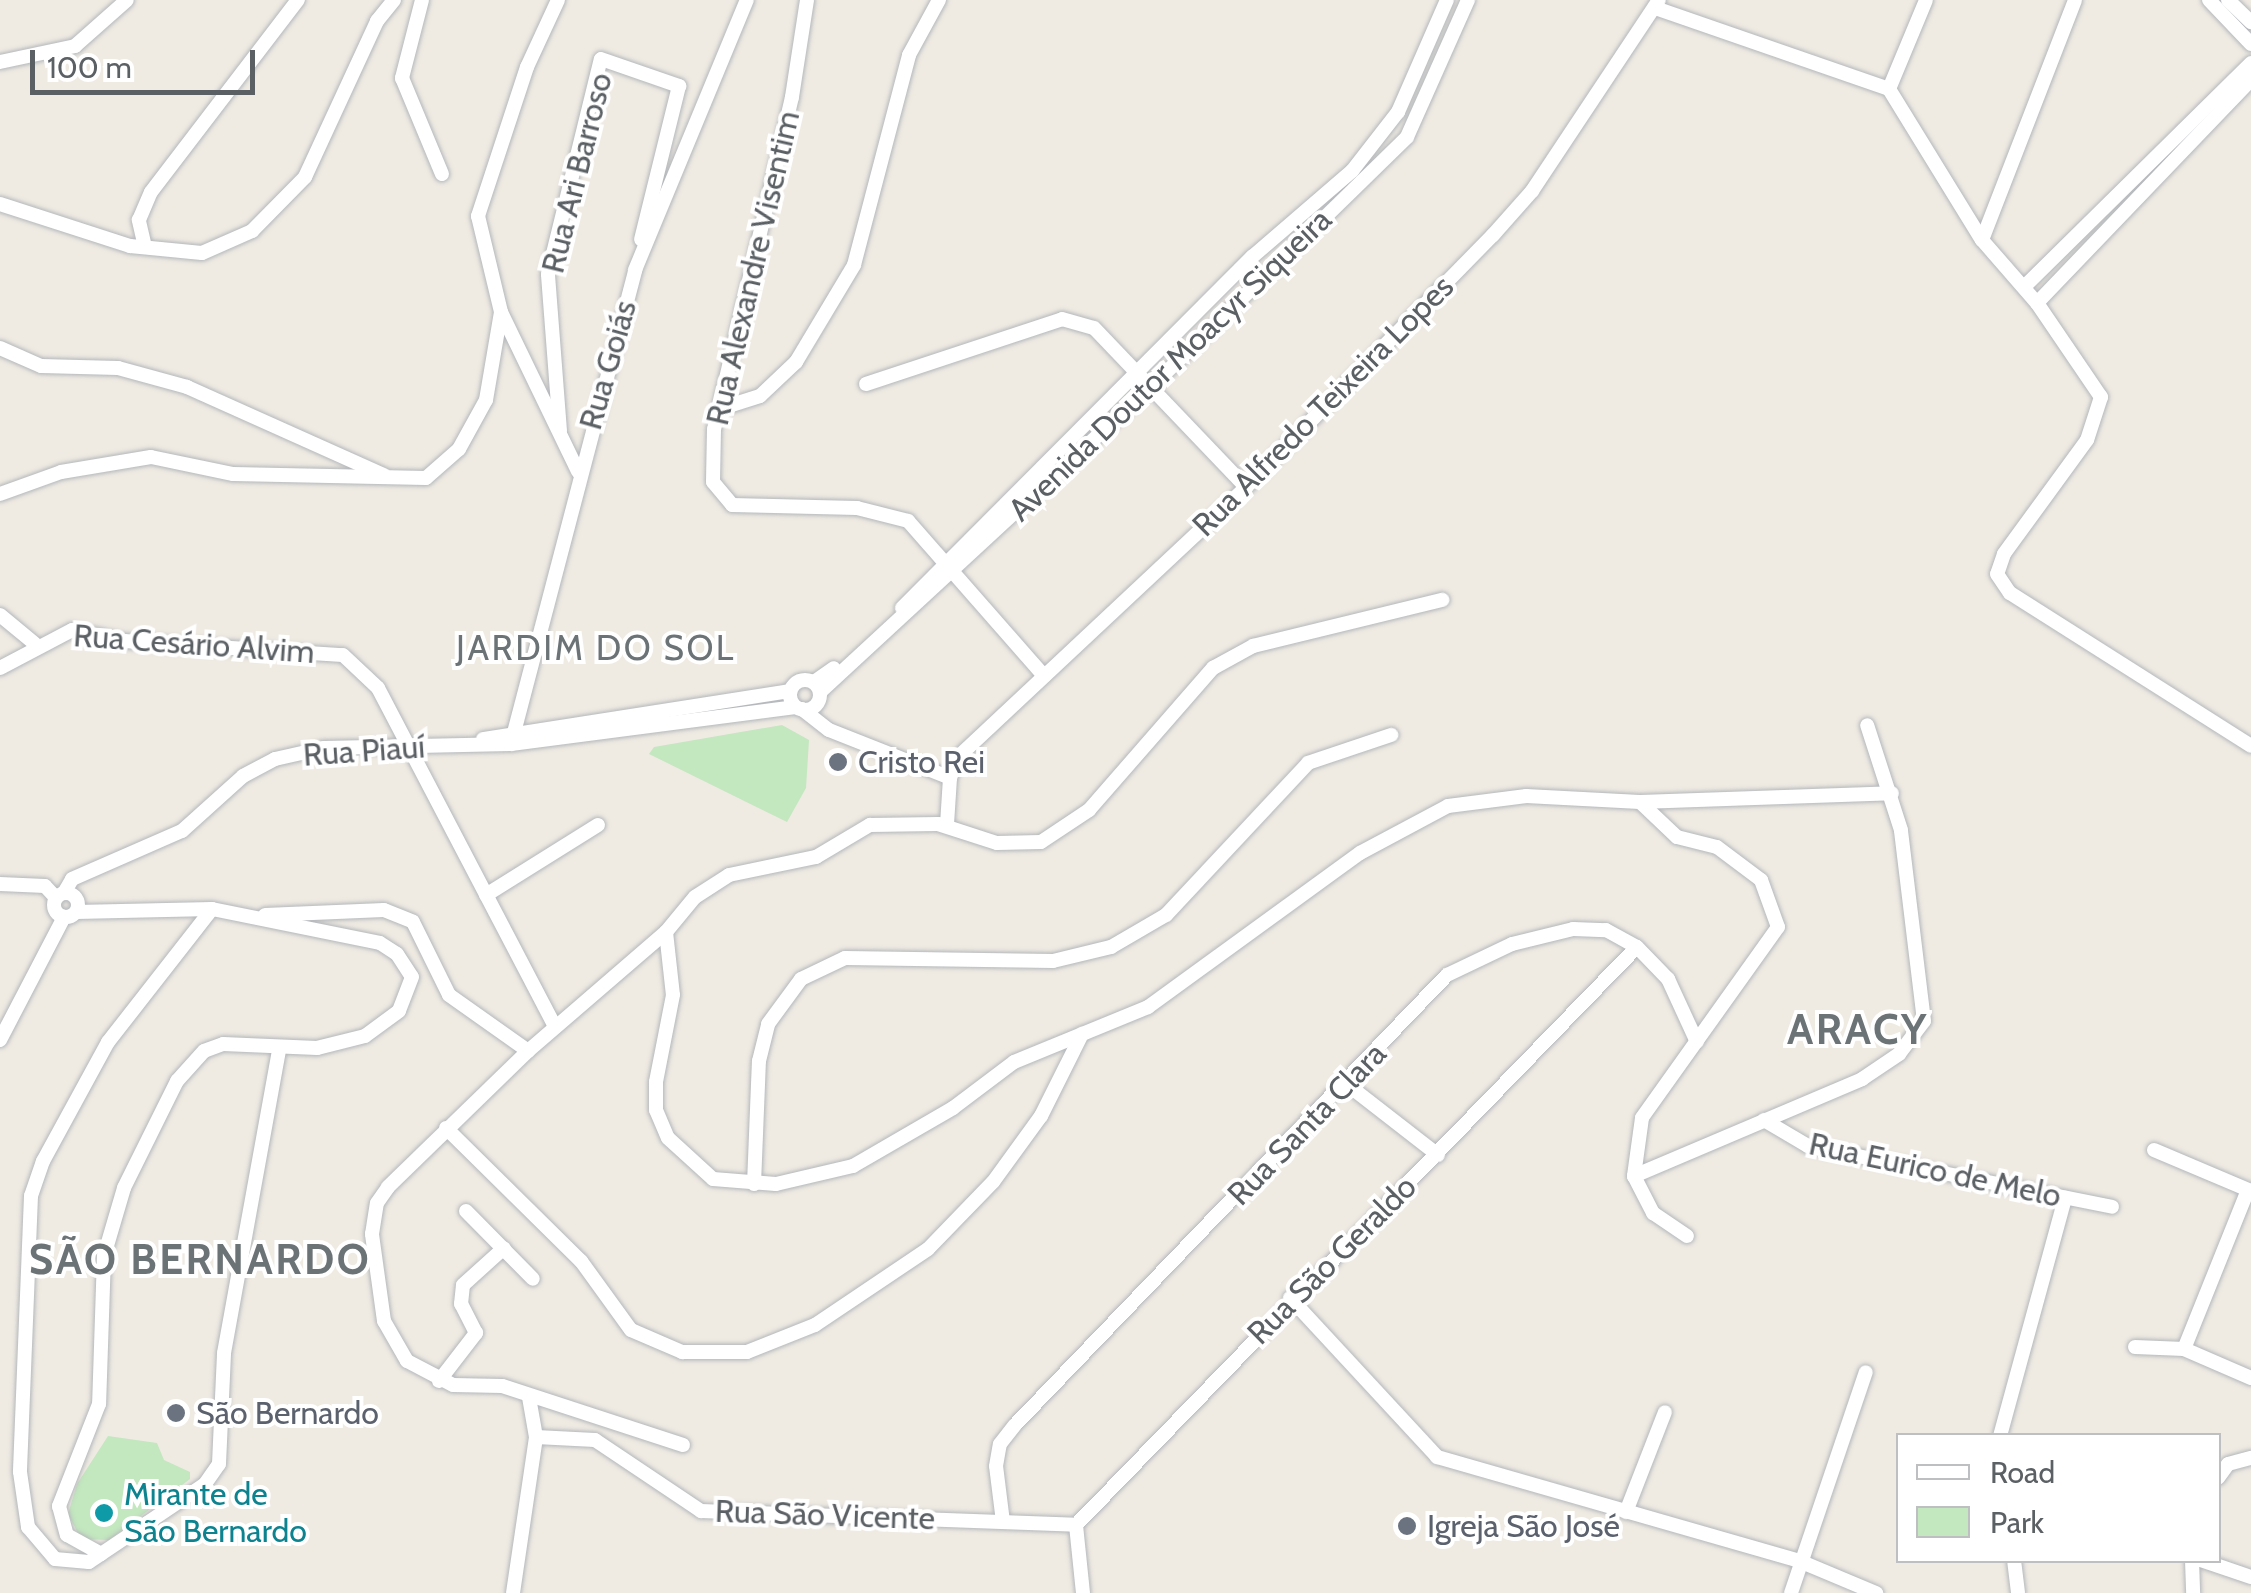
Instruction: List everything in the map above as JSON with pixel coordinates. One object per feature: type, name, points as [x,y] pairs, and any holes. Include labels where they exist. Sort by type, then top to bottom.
[{"type":"street","points":[[0,62],[75,46],[128,0]]},
{"type":"street","points":[[144,247],[138,220],[151,192],[298,0]]},
{"type":"street","points":[[0,204],[144,247],[202,252],[252,231],[305,176],[376,20],[394,0]]},
{"type":"street","points":[[422,0],[402,78],[442,174]]},
{"type":"street","points":[[558,0],[528,67],[478,216],[501,312],[578,472]]},
{"type":"street","name":"Rua Goiás","points":[[512,737],[578,472],[635,270],[747,0]]},
{"type":"street","name":"Rua Alexandre Visentim","points":[[807,0],[792,98],[719,409],[713,482],[732,505],[857,508],[908,521],[952,566],[1044,676]]},
{"type":"street","points":[[719,409],[760,396],[796,362],[854,264],[910,55],[939,0]]},
{"type":"street","name":"Avenida Doutor Moacyr Siqueira","points":[[799,708],[814,707],[817,687],[1152,386],[1357,176],[1398,112],[1447,0]]},
{"type":"street","name":"Avenida Doutor Moacyr Siqueira","points":[[952,566],[1138,370],[1252,257],[1408,137],[1468,0]]},
{"type":"street","points":[[1890,89],[1926,0]]},
{"type":"street","points":[[1982,240],[2075,0]]},
{"type":"street","points":[[2209,0],[2251,44]]},
{"type":"street","points":[[2228,0],[2251,22]]},
{"type":"street","points":[[1657,4],[1890,89],[1982,240],[2037,303],[2101,397],[2087,440],[2004,554],[1997,574],[2010,593],[2251,746]]},
{"type":"street","name":"Rua Alfredo Teixeira Lopes","points":[[950,778],[958,756],[1246,487],[1519,206],[1657,4]]},
{"type":"street","name":"Rua Ari Barroso","points":[[560,431],[548,274],[601,60],[679,86],[635,270]]},
{"type":"street","points":[[2024,287],[2096,216],[2154,170],[2203,120],[2251,62]]},
{"type":"street","points":[[2203,120],[2251,80]]},
{"type":"street","points":[[2037,303],[2110,228],[2154,170]]},
{"type":"street","points":[[2096,216],[2110,228]]},
{"type":"street","points":[[0,494],[61,472],[150,457],[234,474],[404,482],[426,478],[459,450],[486,400],[501,312]]},
{"type":"street","points":[[866,384],[1062,319],[1094,328],[1246,487]]},
{"type":"street","points":[[0,348],[42,366],[118,368],[188,387],[404,482]]},
{"type":"street","points":[[683,1445],[529,1398],[502,1386],[439,1380],[407,1361],[392,1342],[372,1234],[377,1203],[388,1187],[555,1026],[666,932],[694,897],[729,875],[816,858],[870,825],[947,825],[997,843],[1041,842],[1089,810],[1213,668],[1253,646],[1442,600]]},
{"type":"street","points":[[0,616],[36,644]]},
{"type":"street","name":"Rua Cesário Alvim","points":[[0,668],[36,644],[72,630],[124,642],[343,654],[378,688],[404,748],[555,1026]]},
{"type":"street","points":[[512,737],[623,715],[790,692],[802,680],[817,687]]},
{"type":"street","points":[[790,692],[799,708],[829,730],[950,778],[947,825]]},
{"type":"street","points":[[512,737],[626,732],[799,708]]},
{"type":"street","points":[[623,715],[626,732]]},
{"type":"street","points":[[1634,1176],[1862,1079],[1898,1054],[1924,1021],[1892,793],[1867,725]]},
{"type":"street","points":[[754,1184],[759,1060],[768,1024],[801,979],[844,958],[1053,961],[1111,947],[1166,915],[1308,762],[1391,735]]},
{"type":"street","name":"Rua Piauí","points":[[0,884],[45,886],[72,879],[182,831],[243,776],[275,760],[324,748],[404,748],[512,737]]},
{"type":"street","points":[[666,932],[673,996],[656,1110],[676,1153],[713,1179],[754,1184],[810,1180],[853,1166],[953,1108],[1014,1062],[1148,1008],[1360,852],[1448,806],[1526,796],[1640,802],[1892,793]]},
{"type":"street","points":[[1640,802],[1676,837],[1717,848],[1761,880],[1778,927],[1642,1118],[1634,1176],[1653,1213],[1688,1236]]},
{"type":"street","points":[[486,895],[598,825]]},
{"type":"street","points":[[60,896],[72,879]]},
{"type":"street","points":[[0,1040],[77,901],[45,886]]},
{"type":"street","points":[[70,915],[212,909],[380,943],[397,954],[412,977],[399,1011],[364,1036],[279,1050],[241,1044],[204,1051],[177,1081],[124,1188],[104,1256],[99,1404],[59,1506],[66,1536],[101,1554]]},
{"type":"street","points":[[212,909],[108,1042],[42,1161],[31,1196],[23,1504],[28,1527],[55,1560],[88,1562],[205,1484],[219,1464],[224,1353],[279,1050]]},
{"type":"street","points":[[245,916],[384,910],[412,922],[450,995],[528,1051]]},
{"type":"street","name":"Rua Santa Clara","points":[[1003,1522],[996,1466],[1000,1444],[1015,1424],[1348,1085],[1448,976],[1476,958],[1572,929],[1606,930],[1636,947],[1668,979],[1697,1042]]},
{"type":"street","name":"Rua São Geraldo","points":[[1076,1525],[1290,1298],[1438,1156],[1636,947]]},
{"type":"street","points":[[446,1128],[581,1261],[631,1330],[682,1352],[748,1352],[815,1325],[928,1249],[993,1182],[1041,1116],[1082,1034]]},
{"type":"street","points":[[1348,1085],[1438,1156]]},
{"type":"street","name":"Rua Eurico de Melo","points":[[1764,1120],[1808,1146],[2112,1208]]},
{"type":"street","points":[[2154,1150],[2250,1191],[2184,1348]]},
{"type":"street","points":[[2001,1433],[2064,1198]]},
{"type":"street","points":[[466,1211],[533,1279]]},
{"type":"street","points":[[439,1380],[476,1334],[462,1304],[462,1284],[504,1248]]},
{"type":"street","points":[[1290,1298],[1437,1457],[1797,1560],[1876,1593]]},
{"type":"street","points":[[2135,1346],[2184,1348],[2251,1378]]},
{"type":"street","points":[[1791,1593],[1797,1560],[1866,1372]]},
{"type":"street","points":[[513,1593],[536,1437],[529,1398]]},
{"type":"street","points":[[1626,1512],[1664,1412]]},
{"type":"street","name":"Rua São Vicente","points":[[536,1437],[594,1440],[701,1511],[1076,1525]]},
{"type":"street","points":[[2221,1474],[2228,1464],[2251,1458]]},
{"type":"street","points":[[1076,1525],[1084,1593]]},
{"type":"street","points":[[2014,1563],[2018,1593]]},
{"type":"street","points":[[2192,1563],[2193,1593]]},
{"type":"street","points":[[2209,1563],[2251,1578]]},
{"type":"green space","points":[[782,725],[809,740],[806,788],[787,822],[649,754],[654,747]]},
{"type":"green space","points":[[108,1436],[157,1443],[164,1460],[190,1472],[190,1479],[109,1540],[81,1539],[68,1514],[77,1484]]},
{"type":"place","name":"Cristo Rei","points":[[838,762]]},
{"type":"place","name":"São Bernardo","points":[[176,1413]]},
{"type":"place","name":"Mirante de São Bernardo","points":[[104,1513]]},
{"type":"place","name":"Igreja São José","points":[[1407,1526]]},
{"type":"district","name":"JARDIM DO SOL","points":[[596,648]]},
{"type":"district","name":"ARACY","points":[[1858,1029]]},
{"type":"district","name":"SÃO BERNARDO","points":[[200,1259]]}]
